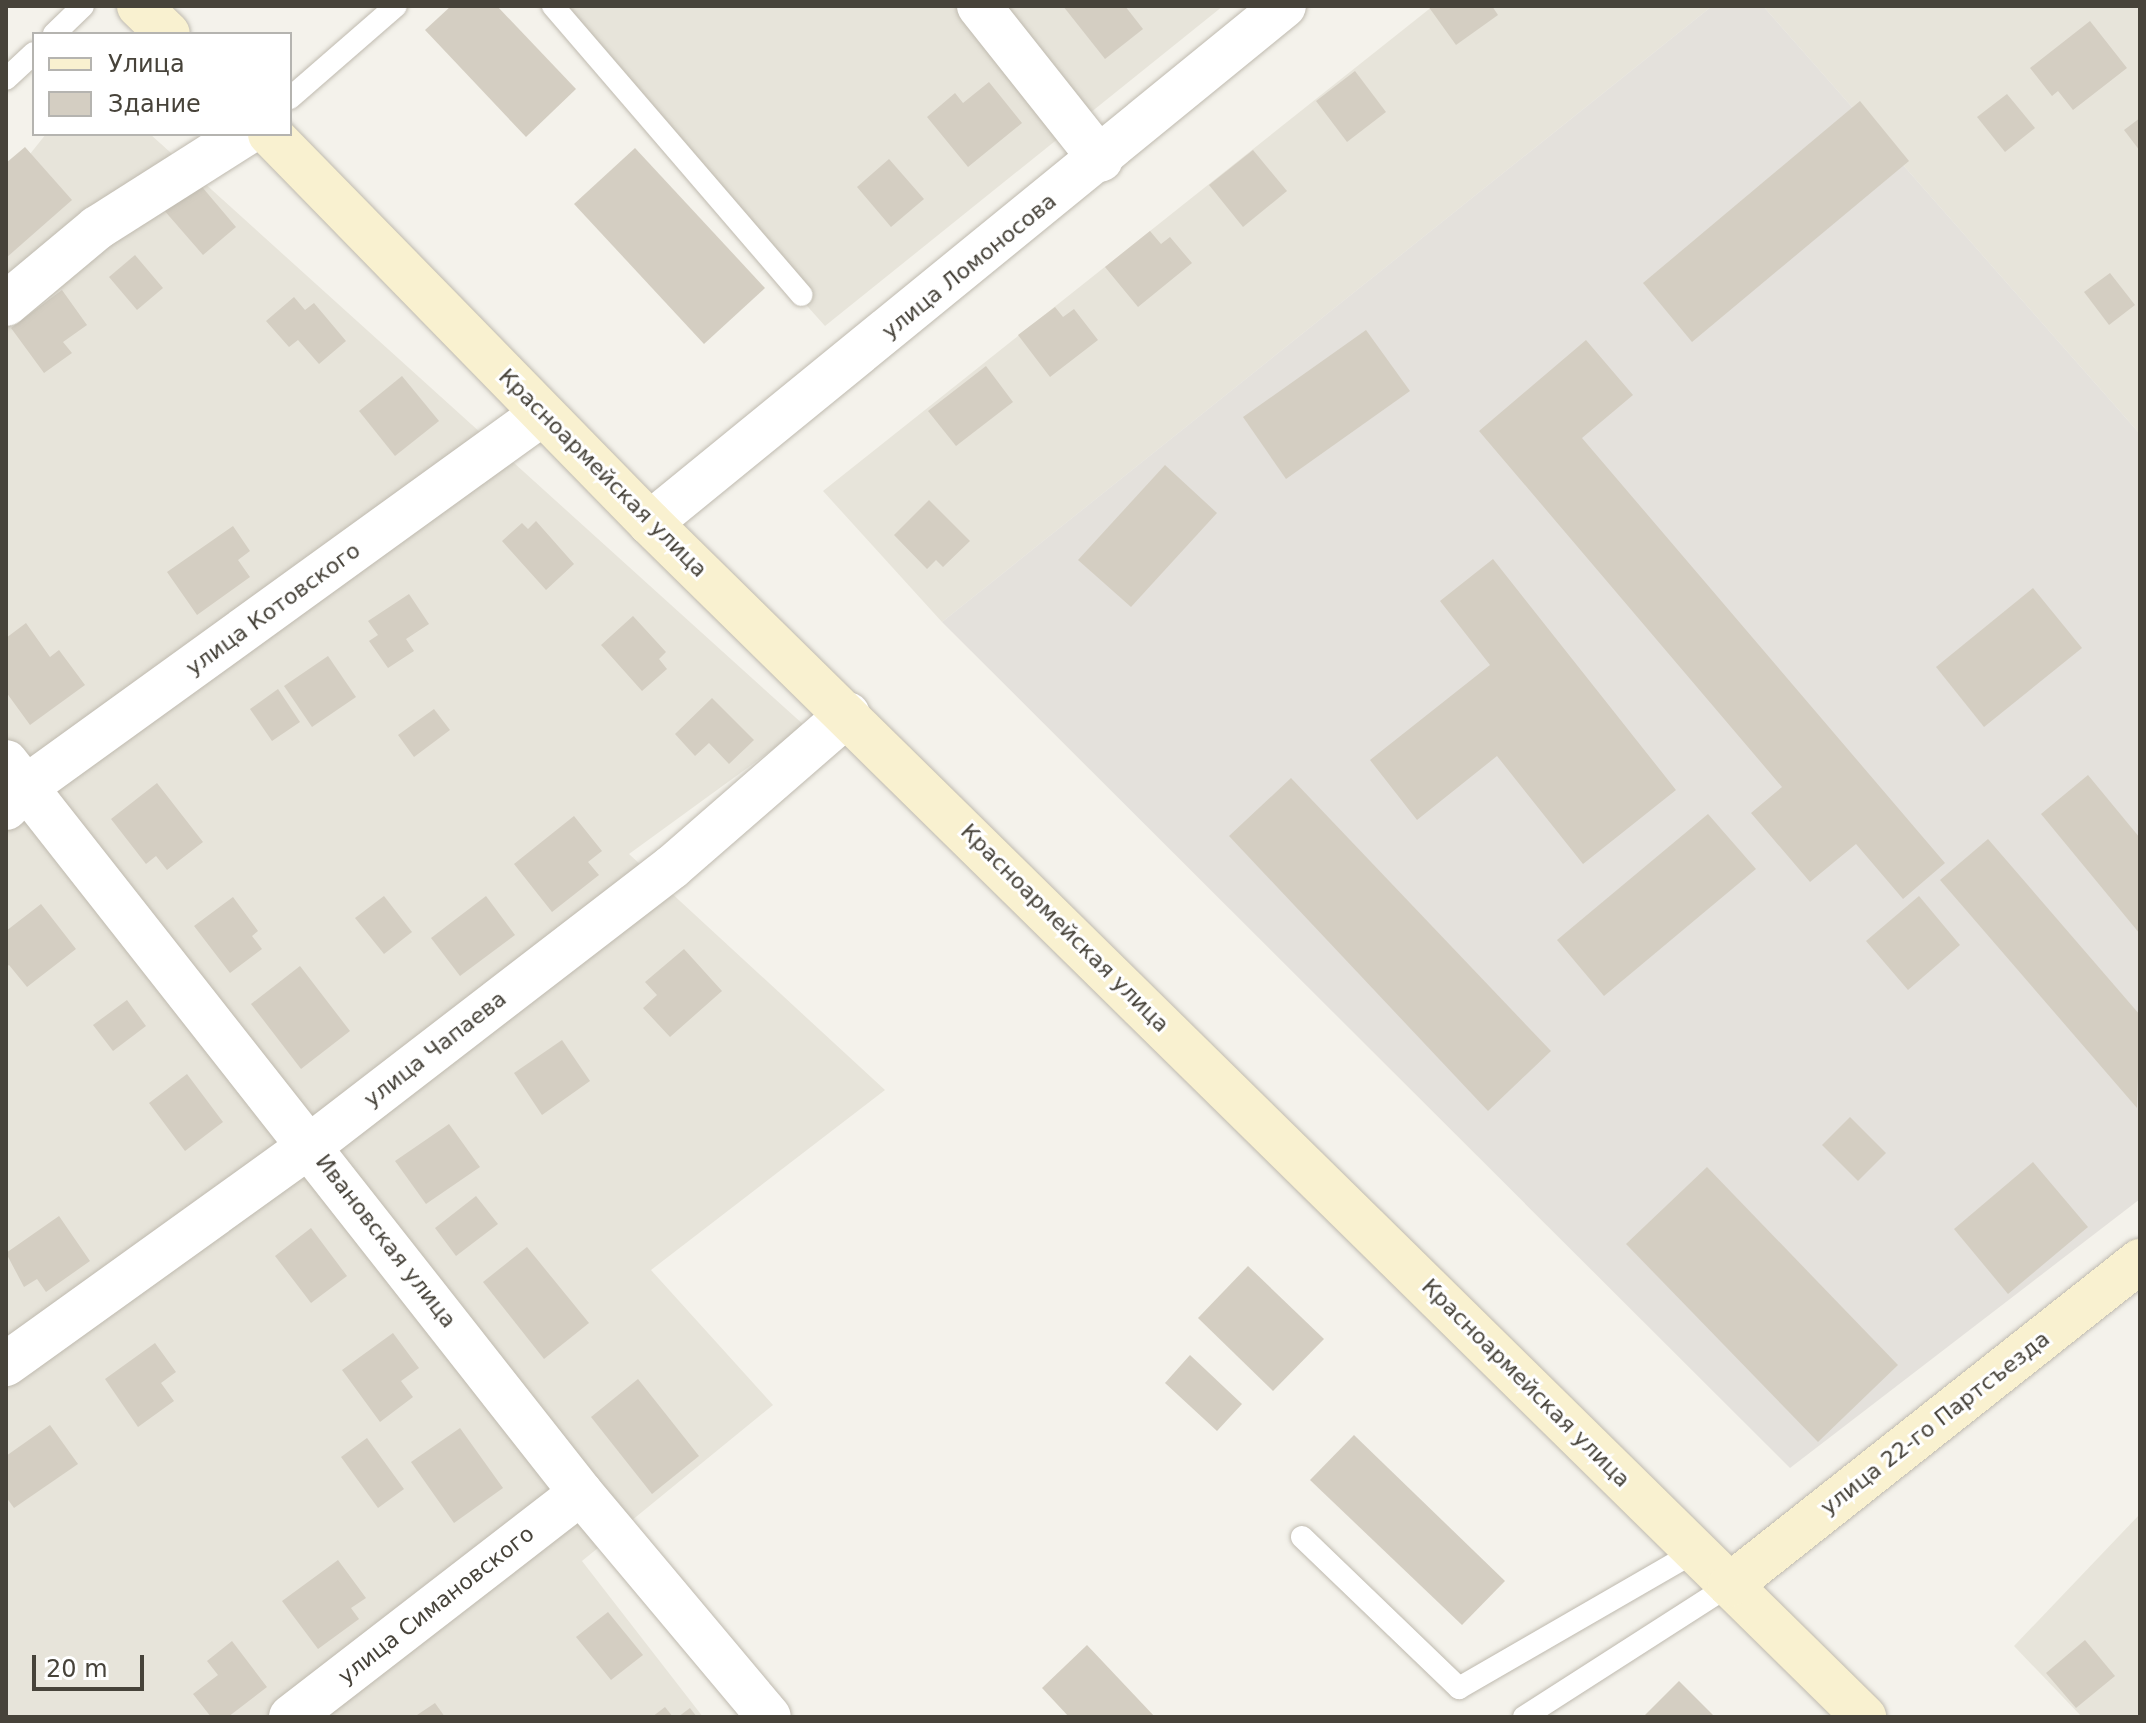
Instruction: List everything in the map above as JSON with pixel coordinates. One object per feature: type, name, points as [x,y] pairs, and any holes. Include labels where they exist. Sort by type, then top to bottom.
[{"type":"street","points":[[139,6],[166,32]]},
{"type":"street","points":[[979,6],[1101,160]]},
{"type":"street","name":"улица Ломоносова","points":[[650,523],[1101,160],[1284,6]]},
{"type":"street","points":[[6,304],[97,228],[242,136]]},
{"type":"street","name":"Красноармейская улица","points":[[272,136],[650,523],[848,714],[1864,1717]]},
{"type":"street","name":"улица Котовского","points":[[13,786],[542,414]]},
{"type":"street","name":"улица Чапаева","points":[[6,1364],[311,1145],[672,867],[848,714]]},
{"type":"street","name":"Ивановская улица","points":[[13,786],[311,1145],[581,1493],[769,1717]]},
{"type":"street","name":"улица 22-го Партсъезда","points":[[1730,1585],[2140,1261]]},
{"type":"street","name":"улица Симановского","points":[[291,1717],[581,1493]]},
{"type":"lane","points":[[56,32],[83,6]]},
{"type":"lane","points":[[292,96],[396,6]]},
{"type":"lane","points":[[553,6],[802,295]]},
{"type":"lane","points":[[6,79],[32,55]]},
{"type":"lane","points":[[1302,1537],[1459,1688],[1696,1551]]},
{"type":"lane","points":[[1524,1717],[1730,1585]]},
{"type":"shaded area","points":[[539,6],[1223,6],[825,326]]},
{"type":"shaded area","points":[[1433,6],[1712,6],[942,622],[823,491]]},
{"type":"shaded area","points":[[1712,6],[1763,6],[2140,434],[2140,1199],[1790,1468],[942,622]]},
{"type":"shaded area","points":[[1763,6],[2140,6],[2140,434]]},
{"type":"shaded area","points":[[44,136],[152,136],[805,726],[629,854],[885,1090],[651,1270],[773,1405],[582,1561],[703,1717],[6,1717],[6,184]]},
{"type":"shaded area","points":[[2140,1514],[2140,1717],[2082,1717],[2014,1646]]},
{"type":"building","points":[[451,6],[497,6],[576,89],[526,137],[425,30]]},
{"type":"building","points":[[1063,6],[1125,6],[1143,29],[1105,59]]},
{"type":"building","points":[[1428,6],[1492,6],[1498,15],[1456,45]]},
{"type":"building","points":[[2090,21],[2127,68],[2073,110],[2058,91],[2052,96],[2030,68]]},
{"type":"building","points":[[1355,71],[1386,112],[1347,142],[1316,101]]},
{"type":"building","points":[[989,82],[1022,123],[968,167],[927,117],[955,93],[963,103]]},
{"type":"building","points":[[2007,94],[2035,128],[2005,152],[1977,117]]},
{"type":"building","points":[[1860,101],[1909,161],[1692,342],[1643,283]]},
{"type":"building","points":[[2140,118],[2140,151],[2124,130]]},
{"type":"building","points":[[25,147],[72,200],[6,258],[6,163]]},
{"type":"building","points":[[635,148],[765,288],[704,344],[574,204]]},
{"type":"building","points":[[1253,150],[1287,191],[1243,227],[1209,185]]},
{"type":"building","points":[[889,159],[924,199],[891,227],[857,187]]},
{"type":"building","points":[[197,181],[236,227],[203,255],[163,209]]},
{"type":"building","points":[[1150,231],[1161,244],[1170,237],[1192,263],[1138,307],[1105,267]]},
{"type":"building","points":[[135,255],[163,288],[137,310],[109,277]]},
{"type":"building","points":[[2110,273],[2135,305],[2109,325],[2084,292]]},
{"type":"building","points":[[62,290],[87,325],[63,342],[72,353],[44,373],[11,328]]},
{"type":"building","points":[[294,297],[305,310],[314,303],[346,341],[319,364],[298,340],[289,347],[266,321]]},
{"type":"building","points":[[1055,307],[1063,317],[1074,309],[1098,340],[1050,377],[1018,335]]},
{"type":"building","points":[[1366,330],[1410,391],[1286,479],[1243,417]]},
{"type":"building","points":[[1586,340],[1633,395],[1582,438],[1945,863],[1903,899],[1856,844],[1810,882],[1751,813],[1782,787],[1479,431]]},
{"type":"building","points":[[986,366],[1013,402],[956,446],[928,411]]},
{"type":"building","points":[[402,376],[439,421],[395,456],[359,411]]},
{"type":"building","points":[[1165,465],[1217,513],[1131,607],[1078,560]]},
{"type":"building","points":[[929,500],[970,541],[943,567],[936,560],[927,569],[894,535]]},
{"type":"building","points":[[536,521],[574,564],[546,590],[502,541],[522,523],[528,529]]},
{"type":"building","points":[[233,526],[250,551],[238,560],[250,577],[197,615],[167,572]]},
{"type":"building","points":[[1493,559],[1676,790],[1583,864],[1497,756],[1417,820],[1370,760],[1490,665],[1440,601]]},
{"type":"building","points":[[2033,588],[2082,648],[1984,727],[1936,667]]},
{"type":"building","points":[[409,594],[429,624],[406,639],[414,651],[388,668],[369,641],[378,635],[368,621]]},
{"type":"building","points":[[633,616],[666,652],[659,659],[667,669],[642,691],[601,645]]},
{"type":"building","points":[[26,623],[50,657],[59,650],[85,685],[30,725],[6,692],[6,638]]},
{"type":"building","points":[[328,656],[356,697],[312,727],[284,686]]},
{"type":"building","points":[[278,689],[300,722],[272,741],[250,709]]},
{"type":"building","points":[[712,698],[754,740],[729,764],[709,743],[695,756],[675,734]]},
{"type":"building","points":[[434,709],[450,730],[414,757],[398,735]]},
{"type":"building","points":[[2088,775],[2140,838],[2140,934],[2041,814]]},
{"type":"building","points":[[1291,778],[1551,1051],[1488,1111],[1229,836]]},
{"type":"building","points":[[157,783],[203,842],[167,870],[156,856],[146,864],[111,819]]},
{"type":"building","points":[[1708,814],[1756,869],[1604,996],[1557,940]]},
{"type":"building","points":[[574,816],[602,851],[588,862],[599,875],[552,912],[514,864]]},
{"type":"building","points":[[1988,839],[2140,1015],[2137,1108],[1940,880]]},
{"type":"building","points":[[384,896],[412,932],[384,954],[355,918]]},
{"type":"building","points":[[486,896],[515,935],[460,976],[431,938]]},
{"type":"building","points":[[1919,896],[1960,945],[1908,990],[1866,941]]},
{"type":"building","points":[[233,897],[258,931],[252,936],[262,949],[230,973],[194,926]]},
{"type":"building","points":[[41,904],[76,949],[27,987],[9,965],[6,967],[6,931]]},
{"type":"building","points":[[684,949],[722,991],[670,1037],[643,1008],[657,995],[645,982]]},
{"type":"building","points":[[300,966],[350,1031],[301,1069],[251,1004]]},
{"type":"building","points":[[127,1000],[146,1026],[113,1051],[93,1025]]},
{"type":"building","points":[[562,1040],[590,1081],[542,1115],[514,1073]]},
{"type":"building","points":[[187,1074],[223,1122],[185,1151],[149,1103]]},
{"type":"building","points":[[1850,1117],[1886,1153],[1858,1181],[1822,1145]]},
{"type":"building","points":[[449,1124],[480,1167],[426,1204],[395,1161]]},
{"type":"building","points":[[2033,1162],[2088,1227],[2008,1294],[1954,1229]]},
{"type":"building","points":[[1707,1167],[1898,1365],[1818,1442],[1626,1244]]},
{"type":"building","points":[[476,1196],[498,1224],[456,1256],[435,1228]]},
{"type":"building","points":[[59,1216],[90,1261],[46,1292],[37,1279],[24,1287],[6,1253]]},
{"type":"building","points":[[311,1228],[347,1276],[311,1303],[275,1256]]},
{"type":"building","points":[[527,1247],[589,1323],[544,1359],[483,1282]]},
{"type":"building","points":[[1248,1266],[1324,1339],[1273,1391],[1198,1318]]},
{"type":"building","points":[[393,1333],[419,1368],[401,1381],[413,1397],[380,1422],[342,1370]]},
{"type":"building","points":[[155,1343],[176,1372],[161,1383],[174,1401],[138,1427],[105,1379]]},
{"type":"building","points":[[1190,1355],[1242,1404],[1217,1431],[1165,1383]]},
{"type":"building","points":[[638,1379],[699,1456],[652,1494],[591,1417]]},
{"type":"building","points":[[50,1425],[78,1464],[14,1508],[6,1497],[6,1456]]},
{"type":"building","points":[[460,1428],[503,1488],[454,1523],[411,1462]]},
{"type":"building","points":[[1354,1435],[1505,1581],[1462,1625],[1310,1480]]},
{"type":"building","points":[[367,1438],[404,1489],[378,1508],[341,1457]]},
{"type":"building","points":[[338,1560],[366,1598],[351,1608],[359,1619],[318,1649],[282,1601]]},
{"type":"building","points":[[608,1612],[643,1655],[611,1680],[576,1637]]},
{"type":"building","points":[[2085,1640],[2115,1676],[2076,1708],[2046,1673]]},
{"type":"building","points":[[232,1641],[267,1687],[228,1717],[211,1717],[193,1694],[218,1675],[207,1661]]},
{"type":"building","points":[[1087,1645],[1155,1717],[1069,1717],[1042,1688]]},
{"type":"building","points":[[1679,1681],[1715,1717],[1643,1717]]},
{"type":"building","points":[[435,1703],[445,1717],[414,1717]]},
{"type":"building","points":[[665,1707],[673,1717],[652,1717]]},
{"type":"building","points":[[690,1708],[697,1717],[678,1717]]}]
